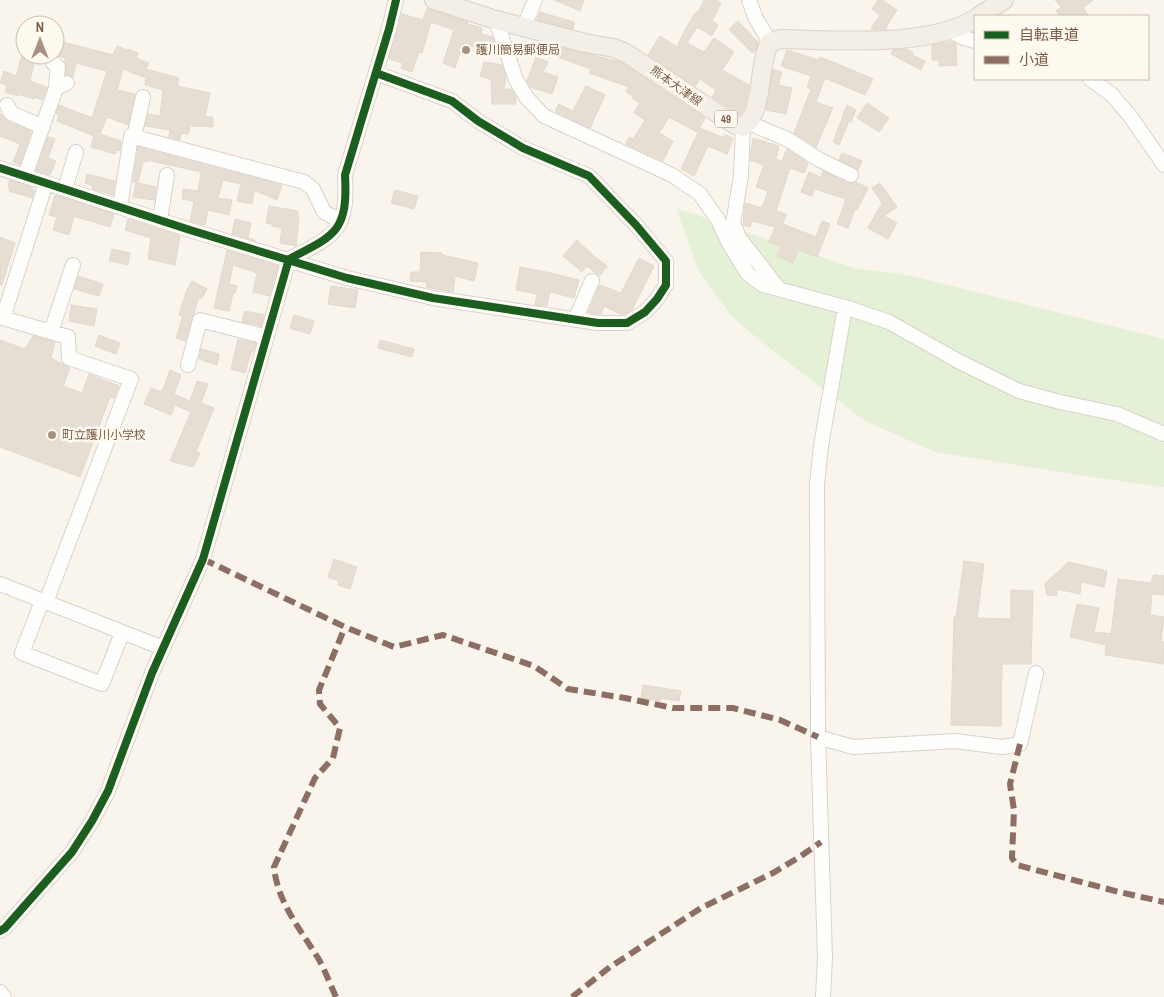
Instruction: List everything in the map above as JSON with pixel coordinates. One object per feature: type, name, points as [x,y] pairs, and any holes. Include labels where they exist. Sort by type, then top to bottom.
[{"type":"main road","name":"熊本大津線","points":[[434,0],[496,20],[626,53],[735,126],[746,125]]},
{"type":"main road","points":[[981,15],[1004,0]]},
{"type":"main road","points":[[770,42],[781,39],[856,40],[908,38],[950,30],[974,19]]},
{"type":"main road","name":"49","points":[[746,125],[758,99],[764,58],[770,42]]},
{"type":"street","points":[[0,931],[41,889],[72,852],[108,791],[162,648],[203,558],[290,259],[324,242],[331,236],[340,221],[346,195],[345,175],[396,0]]},
{"type":"street","points":[[524,27],[535,0]]},
{"type":"street","points":[[748,0],[756,19],[770,42]]},
{"type":"street","points":[[496,20],[516,80],[527,98],[544,116],[672,175],[690,186],[700,194],[718,220],[730,245],[748,274],[763,285],[845,307],[889,322],[960,362],[1019,390],[1060,402],[1118,414],[1164,434]]},
{"type":"street","points":[[950,30],[964,38],[974,41]]},
{"type":"street","points":[[23,175],[61,85],[58,67],[56,65]]},
{"type":"street","points":[[0,168],[347,278],[433,298],[598,323],[626,322],[645,312],[657,299],[666,285],[666,260],[636,225],[589,176],[523,148],[478,121],[452,101],[376,73]]},
{"type":"street","points":[[1091,80],[1111,94],[1130,116],[1164,165]]},
{"type":"street","points":[[120,207],[132,136],[134,137],[143,97]]},
{"type":"street","points":[[7,105],[11,113],[43,126]]},
{"type":"street","points":[[779,289],[740,239],[733,224],[746,125],[787,138],[820,160],[851,175]]},
{"type":"street","points":[[134,137],[304,182],[313,189],[324,212],[340,221]]},
{"type":"street","points":[[65,189],[76,152]]},
{"type":"street","points":[[0,160],[14,166],[23,175]]},
{"type":"street","points":[[160,220],[167,175]]},
{"type":"street","points":[[46,183],[4,318],[68,337],[69,358],[132,379],[22,654],[102,684],[122,633]]},
{"type":"street","points":[[51,332],[73,265]]},
{"type":"street","points":[[575,320],[592,280]]},
{"type":"street","points":[[823,997],[825,958],[818,737],[816,485],[845,307]]},
{"type":"street","points":[[188,365],[200,320],[267,336]]},
{"type":"street","points":[[0,584],[162,648]]},
{"type":"street","points":[[818,737],[853,747],[955,741],[1002,747],[1020,744],[1036,673]]},
{"type":"street","points":[[0,992],[4,997]]},
{"type":"green space","points":[[676,208],[854,268],[912,276],[1164,339],[1164,487],[935,452],[865,421],[732,317],[699,272]]},
{"type":"building","points":[[555,0],[584,0],[580,11]]},
{"type":"building","points":[[704,0],[716,0],[721,3],[712,21],[718,25],[712,36],[697,27],[687,43],[704,52],[714,38],[734,52],[722,70],[749,85],[745,106],[740,115],[712,97],[716,90],[700,79],[695,86],[648,55],[660,36],[677,47],[686,28],[696,12],[698,13]]},
{"type":"building","points":[[878,0],[882,0],[897,10],[886,27],[887,29],[874,30],[871,28],[880,15],[872,9]]},
{"type":"building","points":[[1055,0],[1093,0],[1083,8],[1088,15],[1059,15],[1056,11],[1061,7]]},
{"type":"building","points":[[427,8],[482,28],[481,34],[493,37],[494,41],[491,52],[463,44],[455,68],[443,63],[454,30],[431,22],[422,53],[419,52],[412,72],[401,68],[403,63],[389,59],[402,14],[423,20]]},
{"type":"building","points":[[540,12],[574,22],[573,29],[537,20]]},
{"type":"building","points":[[738,21],[758,42],[756,50],[752,53],[729,29]]},
{"type":"building","points":[[946,42],[956,44],[957,65],[939,66],[939,60],[932,60],[932,45]]},
{"type":"building","points":[[65,43],[113,55],[117,46],[128,49],[138,53],[136,58],[149,63],[146,69],[179,78],[177,86],[210,93],[205,117],[213,117],[213,127],[190,126],[188,134],[181,133],[180,140],[169,137],[170,130],[145,126],[148,114],[160,116],[163,90],[145,85],[146,78],[123,69],[117,90],[135,94],[128,125],[107,117],[100,134],[121,141],[120,151],[116,150],[115,154],[91,147],[94,136],[57,121],[59,116],[56,114],[59,105],[92,118],[107,71],[76,63],[73,77],[66,75]]},
{"type":"building","points":[[555,46],[621,62],[705,118],[697,132],[669,117],[659,133],[673,141],[663,161],[626,144],[629,137],[633,139],[645,120],[634,113],[640,103],[626,92],[629,87],[589,73],[591,69],[552,55]]},
{"type":"building","points":[[907,49],[913,52],[912,55],[925,61],[921,70],[891,54],[893,50]]},
{"type":"building","points":[[787,50],[818,60],[819,57],[873,79],[865,95],[825,78],[816,102],[833,108],[816,147],[794,133],[811,89],[807,88],[811,76],[781,66]]},
{"type":"building","points":[[536,57],[548,62],[543,72],[558,77],[552,94],[530,87],[527,81]]},
{"type":"building","points":[[484,62],[502,65],[506,77],[504,89],[511,89],[516,97],[516,104],[492,104],[491,80],[480,76]]},
{"type":"building","points":[[19,65],[34,65],[30,81],[47,87],[42,100],[5,92],[7,85],[0,83],[4,71],[16,76]]},
{"type":"building","points":[[773,69],[782,72],[778,85],[792,88],[786,114],[766,110]]},
{"type":"building","points":[[586,86],[605,95],[590,128],[555,111],[559,104],[573,111]]},
{"type":"building","points":[[867,103],[889,118],[879,132],[857,118]]},
{"type":"building","points":[[847,105],[856,110],[839,145],[833,142]]},
{"type":"building","points":[[0,113],[7,121],[31,131],[20,165],[13,162],[20,144],[0,136]]},
{"type":"building","points":[[700,128],[724,138],[725,135],[733,138],[727,154],[708,146],[694,176],[681,169]]},
{"type":"building","points":[[48,137],[55,139],[48,158],[56,161],[50,175],[36,171]]},
{"type":"building","points":[[753,138],[779,146],[776,159],[782,161],[787,149],[808,163],[804,173],[790,168],[776,211],[786,214],[783,224],[816,237],[822,221],[830,224],[817,257],[798,250],[793,263],[777,256],[781,247],[769,242],[775,227],[752,221],[750,227],[743,225],[745,203],[762,208],[768,191],[756,187],[764,165],[750,160]]},
{"type":"building","points":[[138,147],[282,185],[277,200],[254,190],[252,204],[237,201],[241,184],[223,180],[218,198],[232,200],[229,215],[208,210],[205,225],[190,221],[194,201],[182,199],[183,189],[198,191],[201,172],[147,160],[147,162],[143,161],[138,183],[156,187],[154,200],[133,197],[136,183],[133,182]]},
{"type":"building","points":[[842,153],[862,161],[858,170],[839,160]]},
{"type":"building","points":[[823,171],[847,183],[856,182],[868,188],[857,210],[855,209],[848,228],[837,224],[846,199],[815,189],[812,196],[801,192],[809,172],[821,177]]},
{"type":"building","points":[[87,174],[115,181],[113,195],[92,189],[93,186],[85,183]]},
{"type":"building","points":[[10,180],[32,188],[34,190],[32,198],[9,191]]},
{"type":"building","points":[[880,183],[897,207],[884,216],[897,223],[888,239],[868,228],[882,203],[872,188]]},
{"type":"building","points":[[395,190],[418,196],[414,209],[391,203]]},
{"type":"building","points":[[55,195],[114,214],[110,227],[74,216],[69,235],[53,230],[57,217],[49,215]]},
{"type":"building","points":[[269,206],[298,211],[296,246],[280,243],[282,228],[266,223]]},
{"type":"building","points":[[128,219],[180,236],[175,265],[148,259],[151,238],[125,230]]},
{"type":"building","points":[[235,219],[251,223],[248,238],[256,241],[232,234]]},
{"type":"building","points":[[0,237],[15,243],[2,285],[0,285]]},
{"type":"building","points":[[577,240],[607,266],[600,276],[587,266],[582,272],[563,256]]},
{"type":"building","points":[[112,249],[130,253],[128,265],[109,261]]},
{"type":"building","points":[[227,250],[278,266],[269,296],[253,292],[257,273],[233,265],[229,284],[237,286],[235,293],[233,293],[229,311],[214,308]]},
{"type":"building","points":[[421,252],[442,253],[442,255],[478,263],[474,281],[455,276],[453,292],[426,287],[427,282],[410,281],[411,272],[420,272]]},
{"type":"building","points":[[639,258],[654,266],[632,310],[625,314],[620,314],[604,306],[601,314],[588,313],[600,285],[621,293]]},
{"type":"building","points":[[520,267],[579,280],[574,298],[550,292],[547,306],[535,305],[537,294],[516,290]]},
{"type":"building","points":[[78,276],[103,284],[99,296],[74,289]]},
{"type":"building","points":[[192,281],[207,289],[202,298],[199,297],[185,341],[176,338],[183,316],[179,315],[186,292]]},
{"type":"building","points":[[331,286],[358,290],[355,308],[328,304]]},
{"type":"building","points":[[71,305],[97,309],[94,326],[69,321]]},
{"type":"building","points":[[245,311],[264,315],[261,326],[242,322]]},
{"type":"building","points":[[294,315],[314,321],[310,334],[290,328]]},
{"type":"building","points":[[99,335],[120,343],[116,354],[95,346]]},
{"type":"building","points":[[33,336],[55,342],[51,358],[70,368],[63,386],[82,393],[89,374],[119,386],[114,398],[110,397],[80,477],[0,447],[0,340],[25,349]]},
{"type":"building","points":[[238,339],[256,343],[253,352],[251,352],[245,373],[231,369]]},
{"type":"building","points":[[380,340],[414,349],[412,357],[378,348]]},
{"type":"building","points":[[201,349],[219,354],[217,365],[199,359]]},
{"type":"building","points":[[170,370],[181,375],[174,394],[190,401],[197,381],[208,384],[201,403],[214,408],[196,452],[200,453],[193,467],[170,461],[191,412],[175,405],[171,415],[144,404],[151,388],[162,392]]},
{"type":"building","points":[[334,559],[357,567],[350,589],[338,585],[339,581],[328,577]]},
{"type":"building","points":[[964,561],[984,564],[977,618],[1011,619],[1011,590],[1033,591],[1031,664],[1002,664],[1001,726],[951,725],[954,617],[956,617]]},
{"type":"building","points":[[1068,562],[1107,571],[1104,587],[1081,582],[1080,594],[1057,589],[1057,596],[1047,595],[1045,584]]},
{"type":"building","points":[[1154,575],[1164,576],[1164,595],[1152,594],[1150,615],[1164,617],[1161,642],[1164,642],[1164,664],[1105,655],[1106,645],[1070,637],[1077,604],[1099,608],[1094,632],[1111,634],[1118,579],[1150,583]]},
{"type":"building","points":[[643,685],[681,691],[679,701],[641,698]]},
{"type":"marked path","points":[[203,559],[345,627],[394,647],[443,635],[534,666],[568,689],[673,708],[733,708],[780,720],[818,737]]},
{"type":"marked path","points":[[336,997],[321,963],[284,903],[274,867],[315,778],[333,758],[340,728],[320,704],[319,690],[345,627]]},
{"type":"marked path","points":[[1020,744],[1010,784],[1014,810],[1012,858],[1017,865],[1164,902]]},
{"type":"marked path","points":[[572,997],[610,967],[701,908],[773,873],[821,842]]},
{"type":"cycle path","points":[[0,931],[5,928],[72,852],[108,791],[152,673],[203,559],[289,259],[328,237],[341,220],[344,208],[345,175],[396,0]]},
{"type":"cycle path","points":[[0,168],[190,230],[347,278],[433,298],[598,323],[627,323],[645,312],[657,299],[666,285],[666,261],[636,225],[589,176],[523,148],[478,121],[452,101],[376,73]]},
{"type":"place","name":"護川簡易郵便局","points":[[466,50]]},
{"type":"place","name":"町立護川小学校","points":[[52,435]]}]
